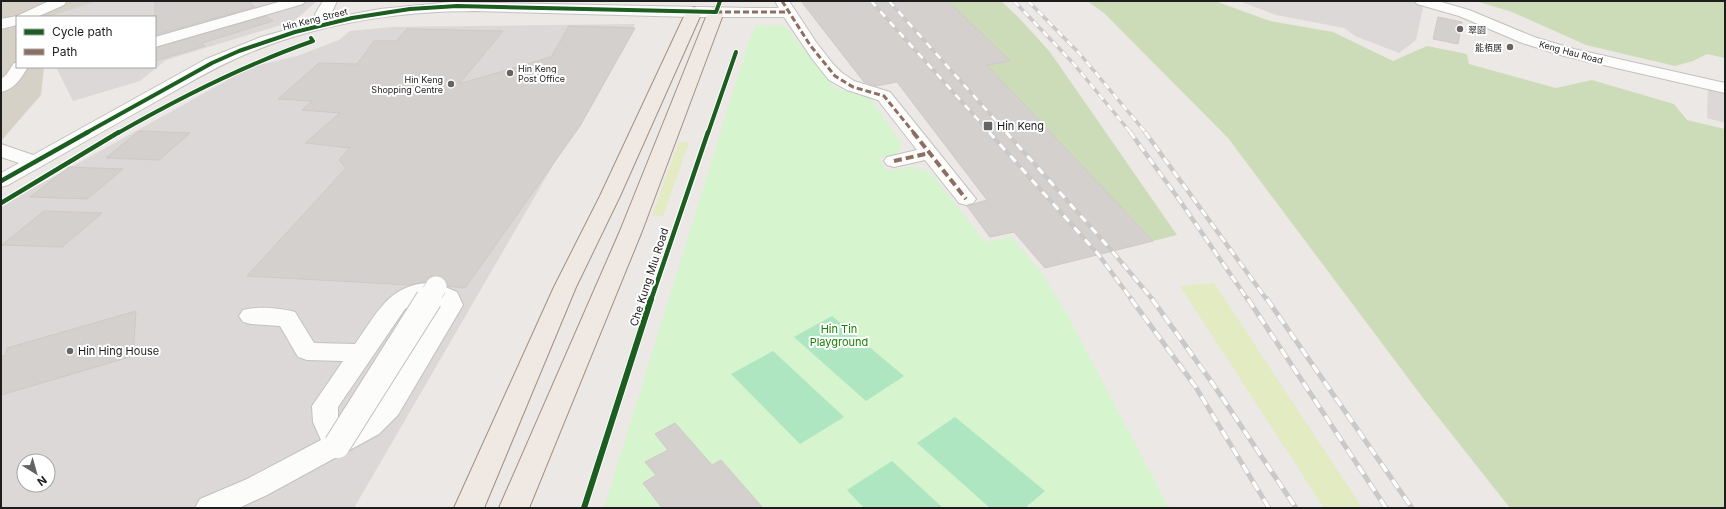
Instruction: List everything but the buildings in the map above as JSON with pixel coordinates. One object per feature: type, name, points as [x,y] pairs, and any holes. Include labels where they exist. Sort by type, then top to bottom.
[{"type":"main road","points":[[470,508],[565,288],[610,196],[707,7]]},
{"type":"main road","points":[[514,508],[631,231],[707,7]]},
{"type":"street","points":[[156,42],[298,1]]},
{"type":"street","points":[[326,23],[323,14],[330,1]]},
{"type":"street","name":"Keng Hau Road","points":[[1422,1],[1464,13],[1528,40],[1570,53],[1725,88]]},
{"type":"street","points":[[30,16],[59,2]]},
{"type":"street","points":[[785,6],[835,76],[844,83],[884,96],[966,199]]},
{"type":"street","name":"Hin Keng Street","points":[[1,181],[195,72],[235,52],[326,23],[362,16],[440,7],[785,6]]},
{"type":"street","points":[[1,87],[12,79],[19,68]]},
{"type":"street","points":[[1,150],[34,162]]},
{"type":"street","points":[[894,161],[930,154]]},
{"type":"street","points":[[337,445],[436,287]]},
{"type":"street","points":[[210,508],[257,487],[337,445],[369,427],[389,408],[451,305],[449,297],[439,292],[425,290],[409,294],[397,302],[325,406],[324,414],[326,426],[337,445]]},
{"type":"street","points":[[251,316],[287,318],[307,351],[361,353]]},
{"type":"shaded area","points":[[1,1],[98,1],[50,16],[16,16],[16,68],[44,68],[41,95],[1,141]]},
{"type":"shaded area","points":[[78,1],[317,1],[294,21],[166,60],[140,81],[73,101],[56,68],[156,68],[156,16],[34,16]]},
{"type":"shaded area","points":[[1239,1],[1412,1],[1424,3],[1416,40],[1399,53],[1355,36],[1344,28],[1276,15]]},
{"type":"shaded area","points":[[635,24],[354,508],[1,508],[1,206],[251,67],[297,56],[339,40],[350,31],[393,27]]},
{"type":"shaded area","points":[[1708,88],[1725,92],[1725,123],[1707,118]]},
{"type":"green space","points":[[948,1],[1001,1],[1020,19],[1050,52],[1177,235],[1153,241],[987,65],[1009,61]]},
{"type":"green space","points":[[1087,1],[1215,1],[1270,21],[1333,32],[1393,61],[1427,46],[1467,54],[1469,64],[1556,88],[1592,80],[1674,104],[1687,120],[1725,129],[1725,508],[1510,508],[1423,398],[1228,138],[1104,13]]},
{"type":"green space","points":[[1476,1],[1725,1],[1725,58],[1707,54],[1693,61],[1675,66],[1586,45],[1512,12]]},
{"type":"green space","name":"Hin Tin Playground","points":[[756,25],[785,26],[835,88],[870,98],[902,144],[897,154],[878,158],[888,171],[911,167],[931,173],[985,242],[1011,237],[1041,272],[1068,316],[1169,508],[604,508],[748,44]]},
{"type":"green space","points":[[679,142],[689,142],[663,216],[652,216]]},
{"type":"green space","points":[[1214,283],[1363,508],[1324,508],[1180,286]]},
{"type":"green space","points":[[832,316],[904,376],[866,401],[794,337]]},
{"type":"green space","points":[[773,351],[844,417],[800,444],[731,374]]},
{"type":"green space","points":[[955,417],[1045,491],[1025,508],[990,508],[917,443]]},
{"type":"green space","points":[[892,461],[943,508],[864,508],[847,490]]},
{"type":"railway","points":[[871,1],[990,133]]},
{"type":"railway","points":[[889,1],[1007,133]]},
{"type":"railway","points":[[1014,1],[1073,63],[1131,133]]},
{"type":"railway","points":[[1028,1],[1079,53],[1146,133]]},
{"type":"railway","points":[[989,132],[1098,254],[1132,300]]},
{"type":"railway","points":[[1006,132],[1112,251],[1153,300]]},
{"type":"railway","points":[[1130,132],[1178,198],[1248,300]]},
{"type":"railway","points":[[1145,132],[1267,300]]},
{"type":"railway","points":[[1131,299],[1195,386],[1269,508]]},
{"type":"railway","points":[[1152,299],[1213,384],[1296,508]]},
{"type":"railway","points":[[1248,299],[1386,508]]},
{"type":"railway","points":[[1267,299],[1412,508]]},
{"type":"marked path","points":[[782,1],[818,57],[835,76],[848,85],[884,96],[966,199]]},
{"type":"marked path","points":[[716,12],[789,12]]},
{"type":"marked path","points":[[894,161],[930,153]]},
{"type":"cycle path","points":[[1,181],[212,63],[266,41],[323,24],[410,9],[457,6],[716,12],[720,1]]},
{"type":"cycle path","points":[[1,203],[114,135],[192,92],[232,72],[272,55],[313,41],[311,38]]},
{"type":"cycle path","name":"Che Kung Miu Road","points":[[584,508],[663,262],[736,52]]},
{"type":"place","name":"翠園","points":[[1460,29]]},
{"type":"place","name":"能栢居","points":[[1510,47]]},
{"type":"place","name":"Hin Keng Post Office","points":[[510,73]]},
{"type":"place","name":"Hin Keng Shopping Centre","points":[[451,84]]},
{"type":"place","name":"Hin Keng","points":[[988,126]]},
{"type":"place","name":"Hin Hing House","points":[[70,351]]}]
